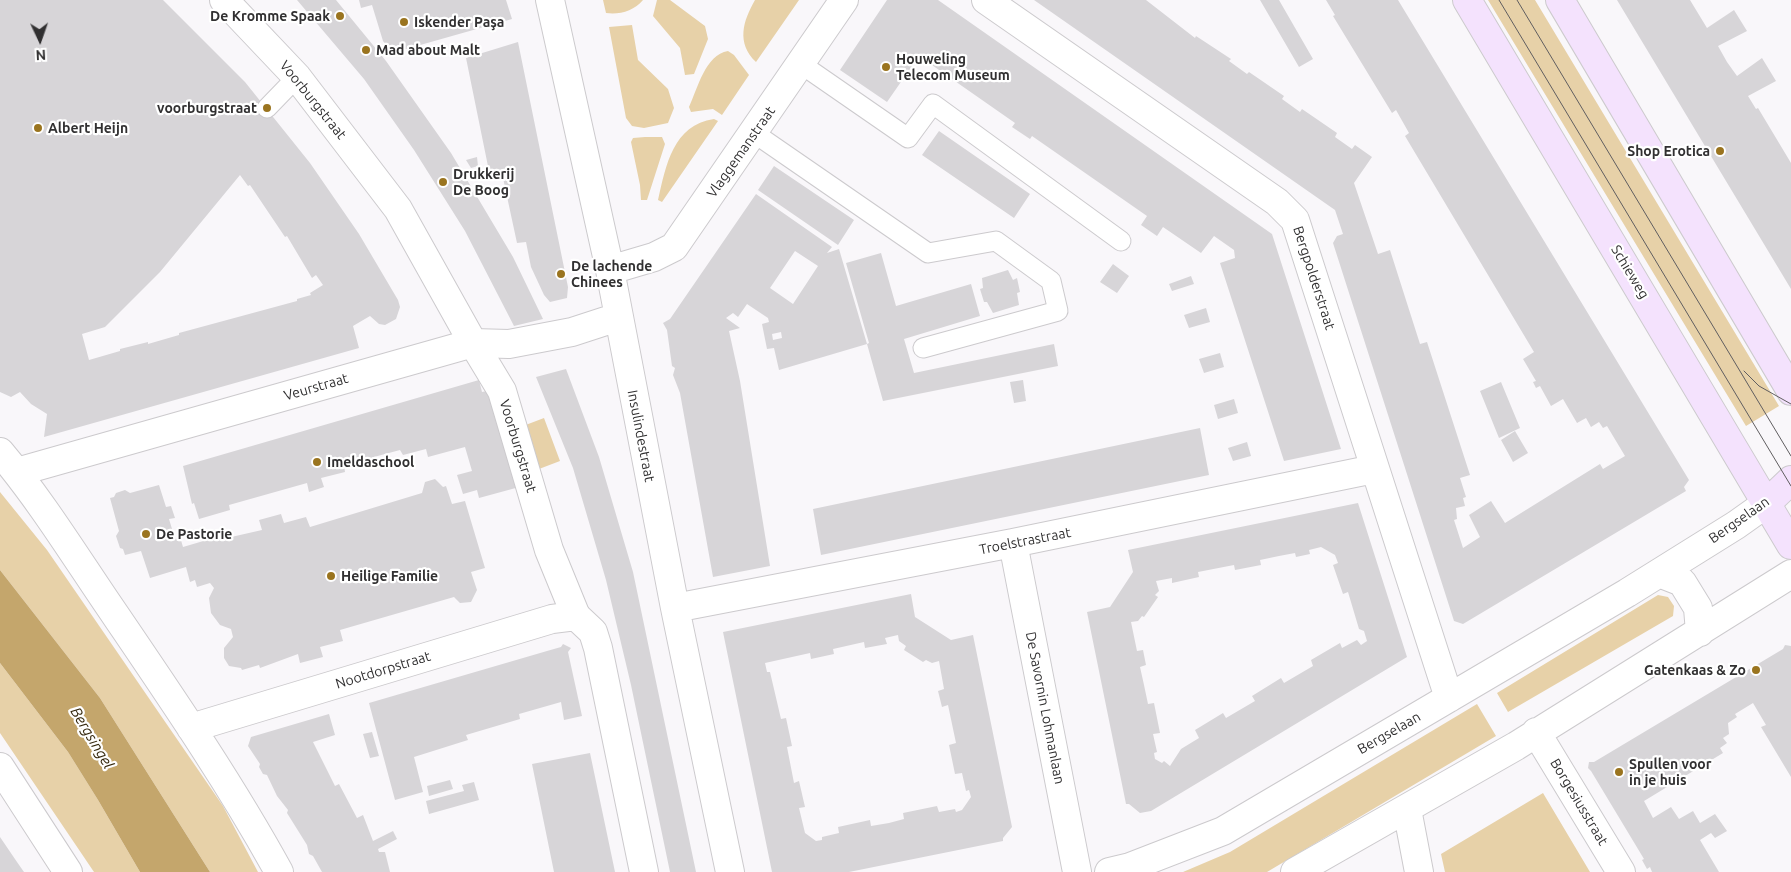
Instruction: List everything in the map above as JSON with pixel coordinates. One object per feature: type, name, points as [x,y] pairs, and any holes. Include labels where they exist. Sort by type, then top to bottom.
[{"type":"main road","name":"Schieweg","points":[[1467,0],[1791,545]]},
{"type":"main road","points":[[1560,0],[1791,390]]},
{"type":"main road","name":"Bergselaan","points":[[1767,503],[1791,480]]},
{"type":"street","name":"Voorburgstraat","points":[[224,0],[297,77],[398,209],[502,391],[549,550],[576,616],[593,632],[598,648],[644,872]]},
{"type":"street","name":"Insulindestraat","points":[[550,0],[610,270],[675,608],[730,872]]},
{"type":"street","name":"Vlaggemanstraat","points":[[610,270],[654,257],[674,246],[754,133],[844,0]]},
{"type":"street","name":"Bergpolderstraat","points":[[986,0],[1288,211],[1295,220],[1306,249],[1374,469],[1450,698]]},
{"type":"street","name":"Veurstraat","points":[[8,462],[473,343],[510,344],[572,332],[618,317]]},
{"type":"street","points":[[8,462],[191,728],[248,815],[279,872]]},
{"type":"street","name":"Troelstrastraat","points":[[675,608],[1014,543],[1374,469]]},
{"type":"street","name":"Bergselaan","points":[[1109,872],[1130,867],[1223,831],[1659,573],[1736,525],[1767,503]]},
{"type":"street","name":"De Savornin Lohmanlaan","points":[[1014,543],[1078,872]]},
{"type":"street","points":[[1659,573],[1682,582],[1698,608],[1700,632]]},
{"type":"street","points":[[1295,872],[1407,809],[1536,732],[1791,574]]},
{"type":"street","name":"Nootdorpstraat","points":[[191,728],[552,619],[576,616]]},
{"type":"street","name":"Borgesiusstraat","points":[[1536,732],[1621,872]]},
{"type":"street","points":[[0,766],[68,872]]},
{"type":"street","points":[[1407,809],[1419,872]]},
{"type":"lane","points":[[801,64],[908,138],[933,104],[1121,241]]},
{"type":"lane","points":[[267,108],[297,77]]},
{"type":"lane","points":[[754,133],[928,253],[996,241],[1051,281],[1058,311],[923,348]]},
{"type":"shaded area","points":[[603,0],[643,0],[631,9],[621,13],[606,13]]},
{"type":"shaded area","points":[[657,0],[670,0],[705,26],[708,39],[694,74],[685,75],[680,48],[653,16]]},
{"type":"shaded area","points":[[755,0],[799,0],[756,62],[750,55],[744,40],[747,16]]},
{"type":"shaded area","points":[[1488,0],[1535,0],[1779,406],[1746,426]]},
{"type":"shaded area","points":[[632,25],[638,60],[668,89],[674,108],[668,123],[644,128],[632,126],[626,118],[609,27]]},
{"type":"shaded area","points":[[728,51],[734,55],[749,75],[722,115],[713,109],[691,112],[689,107],[703,73],[713,59]]},
{"type":"shaded area","points":[[714,119],[718,121],[662,202],[658,200],[668,161],[680,138],[689,129]]},
{"type":"shaded area","points":[[662,137],[665,144],[647,200],[641,200],[640,185],[631,142],[633,138]]},
{"type":"shaded area","points":[[544,418],[560,461],[539,469],[523,426]]},
{"type":"shaded area","points":[[0,492],[47,550],[223,806],[258,872],[210,872],[100,698],[0,570]]},
{"type":"shaded area","points":[[1658,595],[1668,597],[1674,606],[1673,616],[1508,712],[1497,693]]},
{"type":"shaded area","points":[[0,663],[68,752],[140,872],[94,872],[0,733]]},
{"type":"shaded area","points":[[1477,704],[1496,736],[1267,872],[1183,872],[1230,852]]},
{"type":"shaded area","points":[[1543,793],[1590,872],[1445,872],[1441,854]]},
{"type":"water","name":"Bergsingel","points":[[0,570],[100,698],[210,872],[140,872],[68,752],[0,663]]},
{"type":"building","points":[[0,0],[163,0],[245,82],[310,163],[359,234],[398,300],[400,307],[396,319],[385,325],[379,324],[370,316],[353,326],[359,348],[44,437],[47,414],[31,404],[20,392],[11,397],[0,392]],"holes":[[[240,175],[248,186],[250,185],[285,237],[287,236],[312,278],[316,275],[323,285],[310,293],[311,295],[297,299],[297,301],[179,333],[179,335],[148,344],[148,342],[120,349],[120,351],[89,360],[82,334],[105,327],[160,272]]]},
{"type":"building","points":[[297,0],[336,0],[386,61],[451,153],[513,257],[543,319],[514,326],[465,231],[414,150],[364,79]]},
{"type":"building","name":"Iskender Paşa","points":[[359,0],[506,0],[512,19],[392,53],[383,41],[372,5],[361,8]]},
{"type":"building","points":[[887,0],[938,0],[1272,234],[1341,449],[1284,461],[1220,263],[1235,258],[1234,250],[1214,236],[1201,253],[1163,227],[1157,236],[1141,225],[1147,216],[1032,136],[1030,139],[1012,127],[1015,123],[919,56],[887,102],[840,70]]},
{"type":"building","points":[[1034,0],[1146,0],[1195,38],[1196,36],[1231,59],[1229,61],[1247,74],[1249,72],[1284,96],[1282,99],[1300,112],[1302,109],[1337,133],[1335,137],[1352,149],[1355,145],[1372,157],[1354,183],[1378,254],[1390,250],[1420,344],[1427,342],[1470,475],[1460,478],[1466,497],[1463,498],[1465,506],[1456,508],[1457,519],[1454,520],[1463,548],[1480,537],[1469,515],[1491,501],[1505,523],[1600,464],[1603,469],[1625,456],[1607,426],[1603,428],[1599,422],[1591,427],[1586,418],[1577,423],[1563,399],[1551,406],[1540,386],[1536,388],[1533,382],[1536,381],[1523,359],[1534,352],[1405,136],[1409,133],[1396,110],[1392,113],[1333,16],[1335,15],[1326,0],[1398,0],[1689,480],[1684,487],[1686,491],[1463,624],[1454,621],[1333,243],[1337,236],[1343,234],[1335,210]]},
{"type":"building","points":[[1260,0],[1279,0],[1313,59],[1299,67]]},
{"type":"building","points":[[1617,0],[1690,0],[1707,28],[1734,10],[1747,31],[1718,46],[1737,76],[1762,58],[1776,81],[1748,96],[1756,109],[1758,108],[1791,163],[1791,289]]},
{"type":"building","points":[[518,42],[568,287],[567,298],[550,302],[544,295],[531,267],[526,242],[517,243],[503,178],[491,181],[466,58]]},
{"type":"building","points":[[939,131],[1030,194],[1014,218],[922,155]]},
{"type":"building","points":[[477,157],[478,166],[471,168],[466,160]]},
{"type":"building","points":[[774,166],[854,220],[838,245],[758,190]]},
{"type":"building","points":[[756,194],[832,247],[827,253],[839,249],[867,344],[779,370],[774,348],[767,349],[762,324],[769,322],[768,318],[747,304],[738,317],[733,313],[726,318],[740,328],[729,331],[740,381],[770,566],[713,577],[680,393],[673,375],[675,368],[672,366],[667,330],[663,323],[670,319]],"holes":[[[795,251],[818,266],[793,304],[770,288]],[[781,332],[782,338],[773,340],[772,334]]]},
{"type":"building","points":[[881,253],[896,306],[971,284],[980,316],[904,339],[914,373],[1054,344],[1058,366],[883,401],[846,263]]},
{"type":"building","points":[[1113,264],[1129,276],[1117,293],[1100,282]]},
{"type":"building","points":[[1008,270],[1013,280],[1017,278],[1020,292],[1017,293],[1019,305],[993,313],[987,302],[984,302],[980,289],[983,288],[982,278]]},
{"type":"building","points":[[1191,276],[1194,284],[1172,291],[1169,284]]},
{"type":"building","points":[[1206,308],[1210,322],[1189,328],[1184,315]]},
{"type":"building","points":[[1220,353],[1224,367],[1204,373],[1199,359]]},
{"type":"building","points":[[566,369],[599,457],[633,572],[696,872],[670,872],[631,685],[606,580],[573,468],[536,377]]},
{"type":"building","name":"Imeldaschool","points":[[479,380],[482,392],[487,391],[523,486],[479,498],[477,490],[463,494],[457,475],[472,471],[465,447],[428,457],[426,449],[403,455],[400,450],[344,465],[345,472],[321,478],[324,487],[309,492],[307,483],[229,505],[230,510],[199,519],[194,503],[192,504],[183,466]]},
{"type":"building","points":[[1023,380],[1026,401],[1014,403],[1010,382]]},
{"type":"building","points":[[1501,382],[1520,428],[1499,438],[1480,391]]},
{"type":"building","points":[[1234,399],[1238,413],[1218,419],[1214,405]]},
{"type":"building","points":[[1200,428],[1209,475],[821,555],[813,509]]},
{"type":"building","points":[[1515,431],[1528,453],[1513,462],[1501,440]]},
{"type":"building","points":[[1247,442],[1251,456],[1233,461],[1228,448]]},
{"type":"building","name":"Heilige Familie","points":[[435,479],[443,487],[446,486],[452,504],[465,501],[485,568],[471,572],[477,590],[471,602],[460,603],[454,597],[340,630],[343,641],[320,647],[323,657],[300,663],[298,654],[260,668],[259,665],[242,670],[241,668],[229,666],[224,658],[224,648],[233,637],[231,629],[220,625],[211,613],[209,598],[214,588],[210,583],[197,587],[195,580],[190,582],[186,567],[150,578],[141,551],[125,555],[123,549],[120,548],[116,536],[119,531],[110,498],[114,497],[116,493],[125,490],[130,493],[159,485],[166,507],[171,506],[175,518],[169,519],[175,539],[180,537],[183,547],[217,537],[218,540],[262,530],[259,520],[281,514],[284,523],[306,517],[310,527],[422,493],[425,482]]},
{"type":"building","points":[[1358,503],[1407,657],[1151,811],[1140,813],[1129,804],[1126,804],[1087,612],[1110,607],[1133,572],[1128,550]],"holes":[[[1321,547],[1335,555],[1338,563],[1333,565],[1343,594],[1348,592],[1359,629],[1364,631],[1367,641],[1361,645],[1357,640],[1342,648],[1340,643],[1311,660],[1313,666],[1284,683],[1281,678],[1252,696],[1255,701],[1226,718],[1223,713],[1195,730],[1199,738],[1181,749],[1170,766],[1164,761],[1162,763],[1155,759],[1154,753],[1157,752],[1153,734],[1160,733],[1154,703],[1148,704],[1140,667],[1146,665],[1143,650],[1137,651],[1131,622],[1138,621],[1142,616],[1144,617],[1158,597],[1155,595],[1159,591],[1156,581],[1172,578],[1172,583],[1199,577],[1198,572],[1234,565],[1235,570],[1261,565],[1260,560],[1295,553],[1296,557],[1310,554],[1309,550]]]},
{"type":"building","points":[[911,594],[915,617],[951,640],[973,635],[1012,827],[1003,838],[1003,841],[849,872],[772,872],[723,632]],"holes":[[[898,635],[899,641],[906,646],[904,650],[923,662],[926,660],[932,663],[939,661],[944,689],[938,691],[942,707],[948,705],[956,743],[949,745],[955,774],[962,773],[966,791],[969,790],[971,797],[962,810],[956,812],[955,809],[939,812],[937,806],[903,813],[904,819],[889,823],[871,826],[870,820],[838,827],[839,833],[822,837],[822,840],[816,841],[805,833],[799,808],[805,807],[799,781],[794,783],[787,747],[792,746],[786,718],[781,719],[770,672],[767,672],[765,663],[810,653],[811,659],[834,654],[833,649],[864,642],[865,648],[887,644],[885,638]]]},
{"type":"building","points":[[563,644],[571,648],[568,652],[582,716],[564,720],[561,702],[519,714],[520,719],[466,735],[468,740],[414,757],[423,792],[395,800],[369,703],[561,647]]},
{"type":"building","points":[[1785,645],[1791,646],[1791,777],[1761,727],[1766,725],[1753,703],[1735,714],[1737,717],[1728,723],[1729,734],[1723,738],[1727,743],[1720,748],[1723,753],[1644,801],[1653,818],[1671,807],[1679,819],[1693,811],[1700,823],[1715,814],[1727,831],[1715,838],[1711,833],[1700,840],[1719,872],[1652,872],[1650,867],[1647,869],[1642,860],[1644,859],[1588,768],[1589,762],[1594,762],[1783,649]]},
{"type":"building","points":[[329,714],[335,735],[313,742],[335,786],[339,784],[357,818],[363,815],[373,841],[393,831],[397,839],[378,849],[379,852],[385,852],[390,872],[322,872],[313,856],[309,854],[307,845],[287,813],[288,810],[277,796],[267,775],[263,774],[259,767],[260,764],[248,746],[251,737]]},
{"type":"building","points":[[372,732],[379,756],[370,758],[363,734]]},
{"type":"building","points":[[590,753],[615,872],[554,872],[532,764]]},
{"type":"building","points":[[450,780],[453,789],[429,796],[427,786]]},
{"type":"building","points":[[474,782],[479,800],[429,814],[426,801],[464,791],[462,785]]},
{"type":"building","points":[[0,837],[17,862],[24,872],[0,872]]},
{"type":"tram line","points":[[1499,0],[1791,486]]},
{"type":"tram line","points":[[1517,0],[1791,456]]},
{"type":"tram line","points":[[1744,371],[1759,386],[1791,404]]},
{"type":"place","name":"De Kromme Spaak","points":[[340,16]]},
{"type":"place","name":"Iskender Paşa","points":[[404,22]]},
{"type":"place","name":"Mad about Malt","points":[[366,50]]},
{"type":"place","name":"Houweling Telecom Museum","points":[[886,67]]},
{"type":"place","name":"voorburgstraat","points":[[267,108]]},
{"type":"place","name":"Albert Heijn","points":[[38,128]]},
{"type":"place","name":"Shop Erotica","points":[[1720,151]]},
{"type":"place","name":"Drukkerij De Boog","points":[[443,182]]},
{"type":"place","name":"De lachende Chinees","points":[[561,274]]},
{"type":"place","name":"Imeldaschool","points":[[317,462]]},
{"type":"place","name":"De Pastorie","points":[[146,534]]},
{"type":"place","name":"Heilige Familie","points":[[331,576]]},
{"type":"place","name":"Gatenkaas & Zo","points":[[1756,670]]},
{"type":"place","name":"Spullen voor in je huis","points":[[1619,772]]}]
